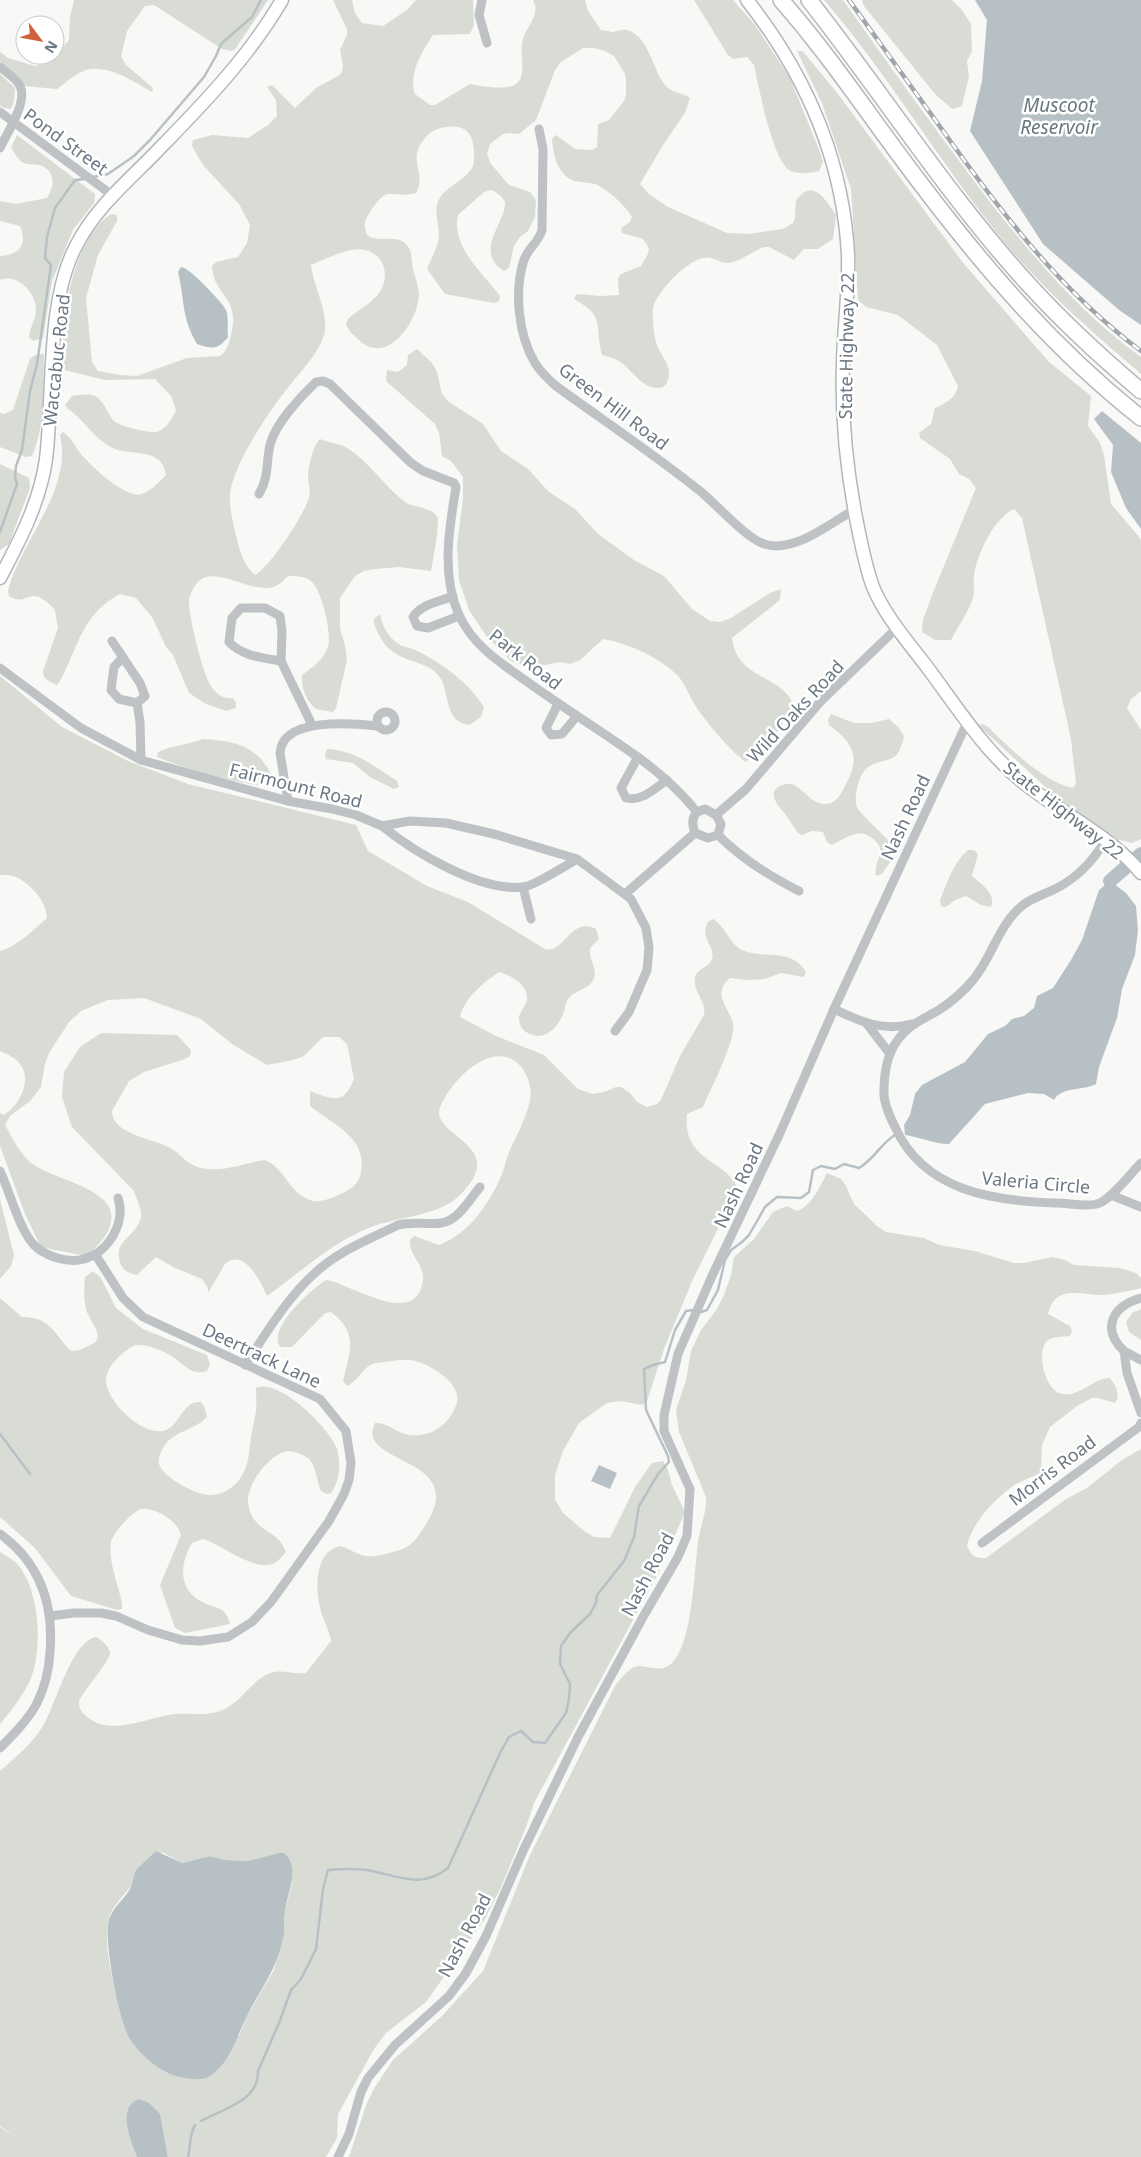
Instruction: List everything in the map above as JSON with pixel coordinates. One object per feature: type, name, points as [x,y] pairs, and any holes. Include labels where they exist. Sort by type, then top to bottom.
[{"type":"highway","points":[[781,0],[820,47],[920,183],[988,270],[1015,301],[1074,360],[1141,418]]},
{"type":"highway","points":[[809,0],[1004,257],[1058,316],[1141,391]]},
{"type":"main road","name":"Waccabuc Road","points":[[0,578],[30,518],[45,461],[55,327],[67,267],[75,246],[88,225],[112,195],[184,124],[230,74],[282,0]]},
{"type":"main road","name":"State Highway 22","points":[[747,0],[786,54],[810,98],[827,141],[839,185],[848,258],[842,364],[844,421],[854,510],[872,582],[881,602],[970,724],[995,755],[1018,778],[1124,855],[1140,871]]},
{"type":"street","points":[[482,0],[479,15],[487,43]]},
{"type":"street","points":[[0,67],[20,84],[20,106],[0,148]]},
{"type":"street","name":"Pond Street","points":[[0,112],[112,195]]},
{"type":"street","name":"Green Hill Road","points":[[538,129],[543,149],[542,230],[540,237],[524,258],[521,273],[520,304],[524,336],[535,362],[544,374],[556,386],[700,491],[748,535],[764,544],[782,546],[796,542],[815,534],[854,510]]},
{"type":"street","name":"Park Road","points":[[259,494],[266,479],[271,444],[282,422],[316,382],[323,381],[330,384],[411,463],[423,471],[454,483],[456,488],[448,542],[453,596],[459,616],[478,645],[576,717],[638,757],[667,780],[697,812]]},
{"type":"street","points":[[453,596],[425,606],[417,611],[414,621],[417,626],[428,628],[459,616]]},
{"type":"street","points":[[280,661],[254,656],[237,650],[229,642],[232,618],[241,608],[265,608],[280,616],[282,631],[280,661],[312,725]]},
{"type":"street","name":"Wild Oaks Road","points":[[716,815],[746,789],[820,702],[898,627]]},
{"type":"street","points":[[112,641],[140,683],[145,696],[137,703]]},
{"type":"street","points":[[124,658],[114,668],[111,690],[119,700],[137,703]]},
{"type":"street","name":"Fairmount Road","points":[[0,668],[81,728],[141,760],[288,801],[332,808],[356,815],[382,826],[426,856],[470,877],[496,887],[523,887]]},
{"type":"street","points":[[137,703],[140,722],[141,760]]},
{"type":"street","points":[[558,704],[546,728],[551,735],[562,734],[576,717]]},
{"type":"street","points":[[288,801],[280,748],[287,736],[312,725],[361,724],[377,726]]},
{"type":"street","name":"Nash Road","points":[[338,2157],[349,2134],[361,2092],[368,2078],[395,2045],[449,1996],[466,1973],[486,1936],[522,1851],[578,1736],[643,1617],[678,1558],[687,1536],[690,1489],[664,1431],[664,1415],[678,1354],[712,1276],[764,1169],[834,1009],[940,779],[964,729],[970,724]]},
{"type":"street","points":[[638,757],[621,788],[626,798],[637,798],[648,794],[667,780]]},
{"type":"street","points":[[695,833],[692,822],[697,812],[705,809],[716,815],[721,824],[718,835]]},
{"type":"street","points":[[382,826],[410,821],[446,823],[494,834],[577,859],[625,894],[631,900],[646,928],[649,948],[647,970],[629,1012],[615,1031]]},
{"type":"street","points":[[695,833],[708,838],[718,835]]},
{"type":"street","points":[[625,894],[695,833]]},
{"type":"street","points":[[718,835],[736,853],[759,870],[798,892]]},
{"type":"street","name":"Valeria Circle","points":[[834,1009],[867,1024],[885,1027],[911,1024],[940,1009],[973,981],[1003,927],[1012,915],[1024,904],[1075,876],[1091,862],[1105,841]]},
{"type":"street","points":[[531,919],[523,887],[577,859]]},
{"type":"street","name":"Valeria Circle","points":[[867,1024],[890,1054]]},
{"type":"street","name":"Valeria Circle","points":[[911,1024],[897,1041],[890,1054],[886,1065],[883,1093],[892,1121],[908,1152],[940,1178],[979,1195],[1047,1202],[1098,1204],[1111,1195],[1141,1163]]},
{"type":"street","points":[[0,1171],[26,1235],[35,1245],[52,1256],[70,1260],[84,1260],[96,1254],[119,1226],[122,1208],[118,1198]]},
{"type":"street","points":[[245,1365],[286,1305],[314,1273],[330,1261],[398,1224],[442,1223],[451,1220],[480,1187]]},
{"type":"street","points":[[1111,1195],[1141,1207]]},
{"type":"street","name":"Deertrack Lane","points":[[50,1616],[74,1613],[101,1613],[116,1616],[148,1630],[182,1640],[200,1641],[228,1637],[252,1622],[271,1602],[292,1575],[329,1521],[344,1494],[349,1480],[351,1462],[346,1431],[320,1399],[171,1331],[134,1310],[123,1298],[96,1254]]},
{"type":"street","points":[[1141,1298],[1131,1301],[1117,1312],[1111,1328],[1114,1341],[1124,1351],[1141,1360]]},
{"type":"street","points":[[1124,1351],[1127,1373],[1141,1413]]},
{"type":"street","name":"Morris Road","points":[[982,1543],[1139,1427],[1141,1422]]},
{"type":"street","points":[[0,1534],[22,1554],[36,1572],[45,1592],[50,1616],[48,1672],[37,1704],[18,1730],[0,1748]]},
{"type":"shaded area","points":[[74,0],[268,0],[236,48],[232,51],[222,49],[154,5],[145,6],[127,31],[121,56],[126,65],[153,88],[152,92],[114,72],[98,69],[81,72],[57,89],[24,86],[0,61],[0,52],[15,60],[15,65],[65,65],[65,45],[69,40],[70,17]]},
{"type":"shaded area","points":[[333,0],[352,0],[355,13],[362,23],[383,26],[407,10],[416,0],[473,0],[474,25],[470,34],[433,35],[417,63],[413,78],[415,94],[430,105],[435,105],[470,84],[506,87],[516,84],[522,71],[523,38],[534,17],[535,6],[533,0],[585,0],[588,11],[601,30],[612,32],[625,30],[635,34],[646,47],[666,86],[690,98],[685,113],[640,184],[649,194],[668,207],[727,233],[749,234],[783,229],[793,223],[796,201],[802,194],[813,191],[819,193],[836,215],[833,239],[818,249],[804,249],[794,260],[769,247],[764,247],[729,263],[707,257],[696,260],[681,271],[660,293],[653,308],[655,339],[669,369],[669,374],[664,386],[659,388],[652,387],[643,383],[621,362],[602,355],[595,317],[584,305],[574,299],[577,294],[619,295],[618,278],[621,274],[641,266],[648,254],[649,248],[643,239],[622,233],[621,228],[630,222],[632,217],[616,198],[595,184],[575,181],[564,175],[555,158],[552,139],[556,135],[575,149],[592,150],[597,147],[598,124],[609,120],[624,101],[626,95],[625,74],[614,56],[594,48],[583,48],[561,62],[555,70],[536,120],[519,134],[503,134],[490,144],[487,154],[491,164],[509,185],[530,192],[536,200],[535,217],[528,231],[520,237],[514,246],[509,268],[504,271],[495,263],[491,255],[493,237],[504,211],[505,203],[502,197],[494,191],[484,192],[458,215],[457,227],[464,249],[477,269],[500,296],[499,301],[494,303],[445,294],[427,269],[436,249],[439,236],[436,211],[438,201],[445,192],[470,171],[474,160],[472,139],[466,130],[454,126],[435,130],[430,133],[418,149],[417,162],[420,180],[416,193],[405,195],[389,194],[382,197],[368,215],[365,225],[367,235],[371,238],[397,239],[406,244],[410,250],[419,295],[413,317],[407,328],[399,338],[389,345],[379,348],[369,347],[348,329],[346,324],[348,319],[372,301],[379,293],[385,280],[383,265],[374,254],[360,249],[351,250],[311,265],[325,319],[324,335],[314,355],[263,422],[245,452],[233,481],[230,494],[231,509],[240,551],[248,567],[255,575],[278,551],[306,505],[310,494],[309,466],[313,450],[320,439],[343,446],[364,461],[405,502],[431,511],[438,518],[431,571],[399,567],[364,571],[355,576],[340,598],[340,629],[347,660],[336,708],[333,712],[316,709],[309,702],[303,689],[302,675],[324,655],[328,647],[329,632],[322,602],[315,586],[309,579],[297,576],[288,576],[278,585],[267,588],[246,585],[215,576],[206,577],[195,585],[192,591],[189,599],[190,610],[197,647],[205,673],[213,689],[222,696],[233,698],[236,708],[226,711],[206,704],[189,693],[173,655],[166,647],[152,617],[136,598],[120,594],[107,602],[97,612],[82,632],[57,685],[45,678],[43,674],[58,628],[55,610],[39,597],[33,596],[17,599],[9,596],[8,590],[14,571],[53,495],[62,455],[60,435],[63,432],[66,434],[91,465],[108,480],[127,492],[135,494],[145,493],[166,475],[159,460],[153,456],[115,449],[102,441],[65,405],[72,396],[92,395],[101,401],[117,423],[150,432],[159,431],[164,427],[172,419],[176,410],[171,396],[155,379],[105,380],[64,370],[63,351],[66,308],[77,263],[86,243],[97,227],[111,214],[117,215],[117,221],[98,255],[86,298],[92,362],[98,371],[137,376],[187,358],[220,356],[224,352],[231,335],[232,312],[230,304],[217,284],[212,266],[216,262],[238,257],[247,243],[250,225],[239,204],[203,165],[192,146],[193,140],[212,135],[248,138],[268,125],[277,116],[276,100],[267,87],[272,85],[295,108],[316,88],[342,72],[343,66],[340,50],[347,35],[347,29]]},
{"type":"shaded area","points":[[694,0],[733,0],[755,25],[790,78],[820,152],[823,162],[819,171],[796,173],[789,170],[783,163],[777,152],[767,121],[754,65],[747,57],[733,59],[728,55]]},
{"type":"shaded area","points":[[824,0],[843,0],[995,209],[1073,299],[1117,339],[1141,357],[1141,374],[1062,303],[1017,257],[967,194],[850,31]]},
{"type":"shaded area","points":[[862,0],[952,0],[962,10],[971,24],[972,51],[967,61],[969,76],[962,106],[952,109],[935,94],[864,6]]},
{"type":"shaded area","points":[[797,51],[802,51],[806,55],[838,94],[964,264],[1049,362],[1091,396],[1088,426],[1100,443],[1104,455],[1111,504],[1140,538],[1141,542],[1141,691],[1131,699],[1127,708],[1141,730],[1141,839],[1132,843],[1116,839],[1062,802],[978,725],[983,724],[988,727],[1039,772],[1062,785],[1073,788],[1076,783],[1071,739],[1022,518],[1014,509],[993,528],[983,547],[974,575],[973,598],[951,640],[935,640],[922,632],[923,620],[932,595],[976,488],[969,479],[959,474],[950,459],[920,438],[919,433],[931,424],[935,408],[952,397],[958,386],[937,345],[898,315],[866,307],[858,300],[851,189],[822,103]]},
{"type":"shaded area","points":[[0,74],[15,88],[11,109],[0,105]]},
{"type":"shaded area","points":[[17,135],[95,194],[94,203],[73,230],[52,281],[43,338],[33,341],[29,337],[36,311],[32,295],[18,281],[6,278],[0,280],[0,256],[17,251],[23,239],[20,226],[0,221],[0,201],[16,204],[47,198],[53,184],[49,171],[45,168],[40,165],[26,164],[18,158],[11,147]]},
{"type":"shaded area","points":[[417,349],[432,363],[437,372],[442,394],[449,402],[483,424],[501,451],[528,469],[549,492],[575,509],[598,534],[634,560],[664,576],[692,609],[710,621],[720,622],[731,618],[770,593],[781,589],[780,600],[732,638],[736,652],[742,662],[779,687],[787,694],[793,704],[772,741],[746,762],[726,744],[705,719],[678,676],[663,663],[643,652],[622,644],[603,639],[580,660],[570,664],[560,662],[530,668],[511,661],[487,637],[469,610],[459,580],[457,545],[463,499],[463,477],[451,461],[442,456],[439,433],[435,424],[386,381],[387,370],[398,372],[407,365],[408,355]]},
{"type":"shaded area","points":[[44,354],[43,406],[40,431],[32,456],[26,457],[0,447],[0,413],[4,414],[13,410],[30,359],[35,355]]},
{"type":"shaded area","points":[[0,464],[29,478],[30,488],[9,544],[0,550]]},
{"type":"shaded area","points":[[380,614],[386,630],[397,643],[435,661],[454,674],[471,690],[484,707],[481,717],[469,725],[461,723],[455,718],[449,706],[444,685],[435,672],[392,652],[385,644],[374,623],[374,619]]},
{"type":"shaded area","points":[[0,676],[62,727],[128,761],[188,784],[356,825],[368,851],[427,886],[468,902],[545,949],[552,949],[558,946],[580,927],[587,926],[596,929],[599,939],[590,950],[595,970],[594,978],[587,987],[573,994],[568,999],[557,1025],[549,1032],[539,1036],[526,1032],[522,1028],[519,1017],[526,1003],[526,992],[514,979],[499,972],[470,997],[460,1017],[496,1036],[544,1055],[578,1089],[593,1094],[621,1087],[630,1093],[637,1102],[647,1107],[657,1104],[661,1100],[680,1056],[704,1015],[704,1006],[696,988],[695,979],[698,972],[712,959],[712,950],[705,933],[708,922],[713,919],[718,922],[738,948],[751,953],[777,955],[793,959],[806,972],[804,977],[781,973],[765,979],[730,978],[722,989],[723,1000],[733,1023],[731,1040],[703,1107],[687,1114],[687,1129],[691,1141],[698,1150],[732,1178],[738,1188],[693,1279],[664,1349],[647,1401],[642,1405],[621,1401],[607,1403],[579,1423],[563,1451],[555,1475],[555,1499],[563,1513],[594,1537],[610,1538],[635,1487],[652,1463],[663,1461],[685,1512],[660,1570],[534,1803],[501,1887],[485,1919],[426,2002],[386,2033],[374,2049],[338,2114],[337,2138],[326,2157],[168,2157],[160,2114],[129,2137],[137,2157],[0,2157],[0,2127],[18,2138],[0,2126],[0,1771],[39,1733],[48,1717],[72,1661],[88,1641],[97,1637],[106,1645],[110,1652],[107,1661],[79,1701],[84,1714],[93,1721],[104,1725],[116,1726],[175,1714],[215,1713],[227,1708],[256,1682],[268,1674],[273,1672],[306,1673],[331,1641],[318,1599],[318,1580],[322,1562],[332,1549],[341,1546],[366,1556],[381,1555],[404,1548],[418,1536],[436,1502],[434,1485],[424,1473],[380,1447],[373,1437],[375,1423],[387,1425],[404,1434],[419,1435],[432,1432],[448,1420],[452,1414],[457,1403],[457,1395],[454,1388],[449,1381],[434,1369],[411,1360],[374,1363],[347,1386],[343,1381],[349,1353],[349,1336],[340,1320],[331,1312],[325,1313],[292,1347],[280,1347],[278,1339],[280,1330],[292,1310],[301,1300],[326,1280],[366,1295],[396,1303],[409,1302],[418,1294],[423,1274],[411,1250],[410,1240],[414,1236],[439,1245],[460,1233],[485,1206],[497,1185],[509,1152],[524,1120],[530,1100],[530,1085],[524,1071],[514,1060],[502,1056],[478,1063],[466,1072],[447,1094],[441,1105],[439,1116],[445,1125],[473,1152],[477,1164],[473,1178],[459,1196],[450,1203],[429,1212],[381,1224],[357,1233],[317,1258],[267,1296],[251,1268],[239,1260],[232,1260],[225,1264],[208,1293],[208,1288],[202,1279],[175,1268],[156,1257],[137,1275],[128,1272],[122,1267],[119,1249],[139,1224],[141,1217],[140,1207],[133,1190],[72,1127],[62,1097],[64,1072],[80,1047],[101,1033],[177,1035],[191,1050],[190,1056],[144,1072],[129,1081],[112,1111],[113,1119],[118,1125],[133,1134],[172,1149],[190,1163],[201,1168],[223,1169],[265,1160],[278,1169],[303,1197],[314,1201],[322,1201],[353,1187],[361,1171],[359,1149],[353,1140],[310,1106],[310,1091],[336,1098],[341,1097],[350,1088],[354,1079],[347,1044],[339,1037],[323,1037],[304,1056],[267,1065],[232,1044],[201,1019],[144,998],[108,1000],[81,1011],[69,1022],[49,1053],[41,1087],[30,1101],[10,1116],[5,1125],[17,1146],[29,1161],[42,1169],[93,1192],[107,1204],[111,1212],[111,1221],[105,1237],[85,1256],[41,1247],[25,1214],[0,1146],[0,1113],[4,1115],[15,1105],[25,1085],[25,1077],[24,1070],[18,1062],[0,1051],[0,951],[19,942],[47,918],[41,900],[32,888],[16,877],[0,875]],"holes":[[[162,1852],[182,1863],[210,1856],[225,1860],[248,1861],[279,1853],[287,1856],[292,1883],[285,1911],[285,1927],[274,1970],[247,2016],[239,2036],[123,2022],[108,1954],[107,1927],[110,1915],[126,1892]]]},
{"type":"shaded area","points":[[831,714],[854,723],[871,723],[889,719],[904,736],[899,752],[895,756],[865,770],[856,792],[857,807],[894,848],[892,859],[882,874],[876,876],[880,848],[873,839],[867,835],[857,834],[832,845],[827,842],[823,832],[812,831],[802,835],[796,831],[775,800],[774,792],[776,789],[788,784],[796,786],[819,803],[831,803],[840,796],[850,776],[854,759],[852,751],[844,738],[829,725],[828,720]]},
{"type":"shaded area","points":[[203,739],[229,742],[249,750],[265,764],[277,788],[216,777],[157,757],[158,752]]},
{"type":"shaded area","points":[[327,749],[347,752],[364,760],[397,781],[399,787],[394,789],[370,777],[353,763],[326,759]]},
{"type":"shaded area","points":[[968,850],[974,850],[978,854],[972,876],[990,894],[992,898],[991,907],[981,905],[966,896],[955,900],[946,907],[941,906],[940,900],[951,873],[958,861]]},
{"type":"shaded area","points":[[827,1173],[841,1179],[854,1204],[886,1232],[924,1238],[939,1245],[975,1251],[1014,1263],[1024,1263],[1053,1257],[1074,1265],[1120,1268],[1136,1273],[1141,1278],[1141,1288],[1138,1289],[1103,1295],[1070,1293],[1056,1298],[1051,1305],[1048,1314],[1070,1326],[1072,1331],[1070,1336],[1052,1338],[1044,1346],[1042,1361],[1046,1377],[1054,1390],[1059,1393],[1072,1394],[1097,1381],[1110,1378],[1116,1387],[1118,1398],[1115,1403],[1092,1398],[1077,1406],[1050,1427],[1042,1445],[1041,1473],[1016,1484],[996,1501],[978,1521],[967,1545],[974,1556],[986,1558],[1066,1499],[1087,1488],[1122,1460],[1141,1449],[1141,2157],[349,2157],[366,2105],[375,2087],[393,2060],[442,2016],[483,1971],[530,1855],[616,1684],[632,1668],[637,1666],[667,1667],[679,1653],[688,1623],[694,1587],[698,1542],[706,1503],[706,1497],[679,1432],[676,1410],[686,1380],[691,1351],[701,1330],[717,1309],[724,1295],[731,1275],[734,1257],[754,1239],[773,1212],[787,1206],[797,1211],[807,1205]]},
{"type":"shaded area","points":[[0,1199],[14,1255],[11,1266],[0,1279]]},
{"type":"shaded area","points":[[93,1271],[101,1278],[116,1308],[143,1329],[207,1355],[210,1365],[207,1371],[197,1372],[188,1369],[173,1357],[160,1350],[145,1345],[135,1345],[116,1360],[106,1376],[108,1390],[119,1407],[136,1423],[154,1431],[169,1429],[189,1405],[201,1402],[204,1406],[207,1417],[166,1443],[159,1458],[159,1464],[162,1469],[182,1486],[199,1493],[213,1495],[224,1492],[237,1483],[245,1470],[248,1460],[256,1411],[256,1388],[266,1387],[277,1390],[302,1406],[324,1429],[337,1449],[339,1472],[331,1493],[326,1494],[321,1491],[309,1459],[294,1452],[288,1451],[274,1457],[255,1479],[248,1496],[248,1503],[255,1520],[282,1544],[286,1552],[276,1562],[271,1565],[260,1565],[252,1563],[203,1539],[192,1543],[183,1568],[185,1585],[195,1598],[223,1611],[230,1624],[185,1633],[175,1628],[160,1585],[181,1535],[171,1520],[153,1510],[141,1509],[133,1514],[115,1533],[111,1542],[111,1557],[122,1603],[122,1609],[117,1610],[71,1596],[35,1548],[0,1517],[0,1298],[22,1317],[46,1323],[71,1351],[79,1350],[95,1342],[98,1335],[87,1312],[84,1299],[85,1277]]},
{"type":"shaded area","points":[[1141,1309],[1141,1340],[1129,1332],[1126,1322],[1132,1313]]},
{"type":"shaded area","points":[[0,1552],[19,1565],[29,1583],[36,1611],[38,1642],[29,1683],[0,1724]]},
{"type":"water","name":"Muscoot Reservoir","points":[[975,0],[1141,0],[1141,325],[1119,310],[1043,244],[970,131],[982,81],[987,20]]},
{"type":"water","points":[[181,267],[198,278],[226,310],[228,337],[218,346],[207,347],[197,344],[192,334],[186,317],[178,272]]},
{"type":"water","points":[[1102,411],[1141,443],[1141,529],[1126,508],[1111,472],[1113,445],[1094,419]]},
{"type":"water","points":[[1110,881],[1126,893],[1136,906],[1138,930],[1135,955],[1122,989],[1117,1018],[1099,1067],[1096,1084],[1067,1091],[1054,1100],[1044,1094],[1028,1093],[985,1104],[949,1144],[905,1135],[904,1125],[910,1115],[915,1094],[922,1085],[965,1062],[988,1034],[1005,1026],[1012,1019],[1024,1016],[1034,1008],[1037,996],[1053,988],[1082,940],[1099,890]]},
{"type":"water","points":[[599,1465],[617,1473],[610,1489],[591,1481]]},
{"type":"water","points":[[156,1851],[182,1863],[210,1856],[225,1860],[248,1861],[284,1853],[292,1866],[292,1881],[285,1911],[284,1933],[278,1957],[228,2057],[217,2071],[204,2079],[192,2079],[173,2075],[152,2063],[130,2039],[117,2001],[109,1949],[109,1919],[114,1909],[131,1887],[137,1869]]},
{"type":"water","points":[[139,2099],[149,2103],[160,2114],[168,2157],[137,2157],[129,2134],[127,2117],[128,2109],[132,2103]]},
{"type":"waterway","points":[[93,177],[108,174],[134,156],[150,140],[204,77],[221,44],[252,17],[261,0]]},
{"type":"waterway","points":[[0,532],[17,484],[15,477],[16,466],[22,450],[30,391],[37,364],[51,265],[45,258],[47,237],[55,208],[75,180],[85,179]]},
{"type":"waterway","points":[[1110,881],[1141,854]]},
{"type":"waterway","points":[[701,1312],[707,1310],[718,1290],[725,1260],[731,1250],[749,1235],[765,1207],[777,1197],[801,1198],[809,1192],[813,1170],[821,1166],[835,1169],[844,1164],[859,1168],[870,1160],[891,1137],[897,1134]]},
{"type":"waterway","points":[[201,2121],[238,2103],[253,2090],[257,2081],[258,2071],[291,1990],[301,1979],[316,1949],[323,1889],[328,1870],[362,1869],[418,1880],[438,1875],[448,1868],[509,1737],[521,1731],[533,1742],[545,1743],[566,1713],[570,1684],[560,1664],[561,1646],[570,1633],[590,1614],[596,1603],[597,1595],[624,1561],[634,1537],[639,1506],[658,1474],[669,1462],[668,1456],[646,1410],[644,1369],[665,1362],[675,1330],[686,1311],[694,1310]]},
{"type":"waterway","points":[[0,1434],[30,1474]]},
{"type":"waterway","points":[[188,2157],[195,2125]]},
{"type":"railway","points":[[849,0],[989,194],[1035,251],[1085,304],[1141,351]]}]
